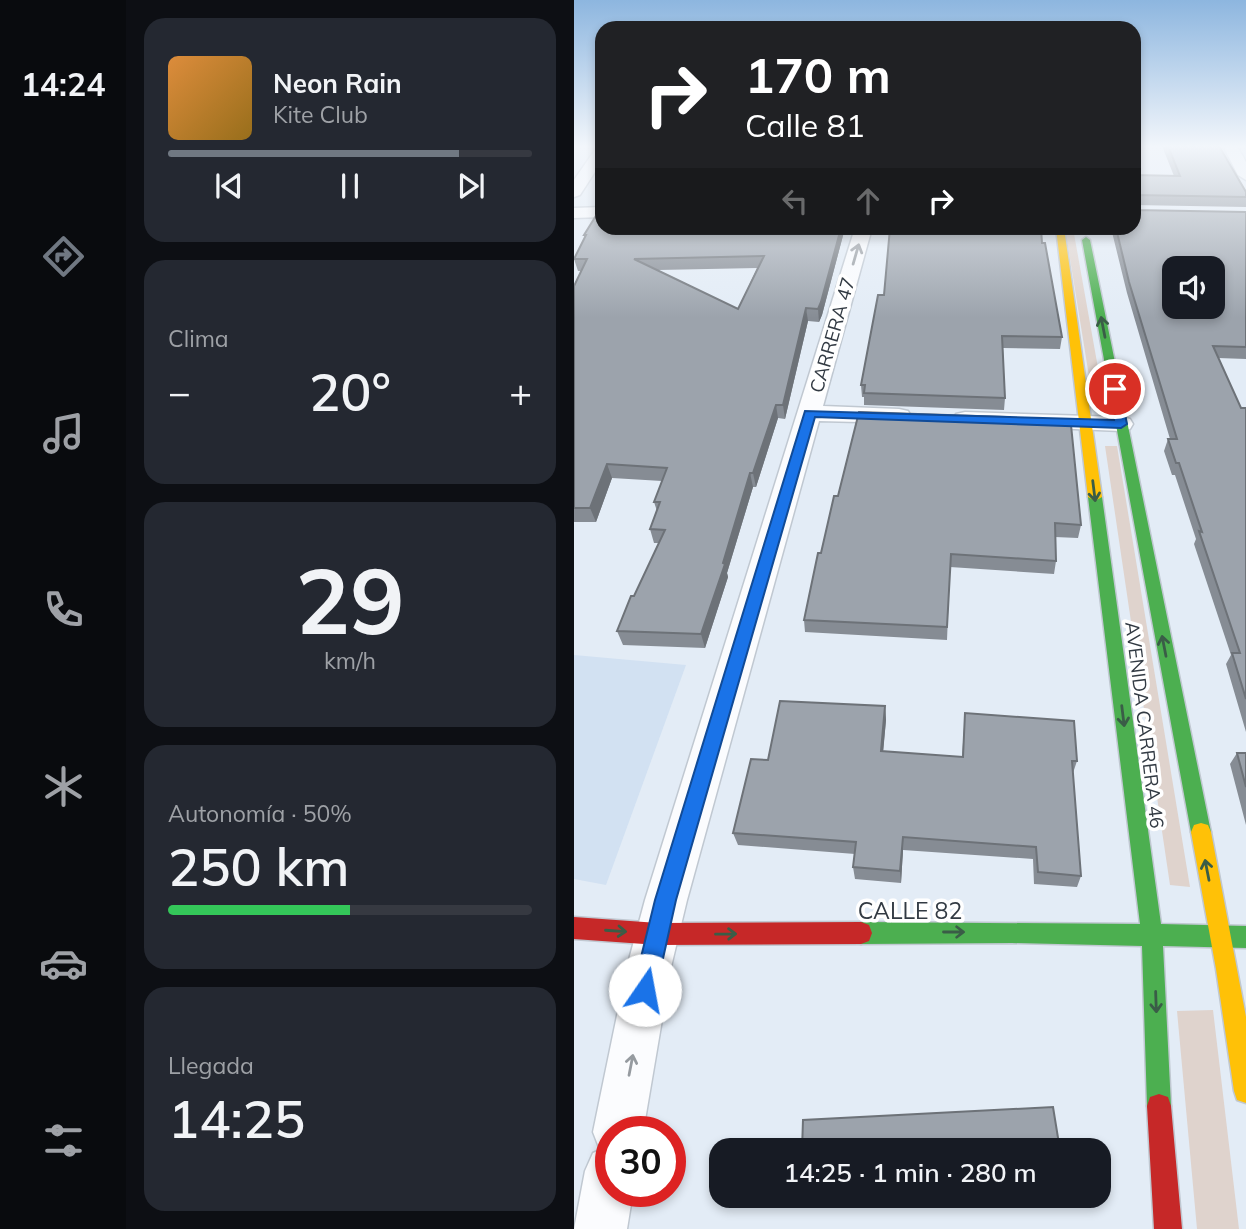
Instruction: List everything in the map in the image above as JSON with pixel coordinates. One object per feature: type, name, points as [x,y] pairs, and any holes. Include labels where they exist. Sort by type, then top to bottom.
[{"type":"main road","name":"AVENIDA CARRERA 46","points":[[1061,235],[1152,934],[1160,1134],[1168,1229]]},
{"type":"main road","name":"AVENIDA CARRERA 46","points":[[1085,235],[1221,936],[1246,1091]]},
{"type":"main road","name":"CALLE 82","points":[[574,928],[658,934],[999,932],[1246,937]]},
{"type":"street","points":[[574,213],[595,212]]},
{"type":"street","name":"CARRERA 47","points":[[621,1116],[666,900],[861,235]]},
{"type":"street","points":[[810,413],[919,417]]},
{"type":"street","points":[[947,418],[1121,424]]},
{"type":"street","points":[[600,1229],[604,1207]]},
{"type":"shaded area","points":[[1066,235],[1074,235],[1105,407],[1094,407]]},
{"type":"shaded area","points":[[1105,446],[1117,446],[1190,887],[1170,885]]},
{"type":"shaded area","points":[[574,655],[686,665],[606,885],[574,879]]},
{"type":"shaded area","points":[[1213,1010],[1239,1229],[1197,1229],[1177,1011]]},
{"type":"building","points":[[1141,210],[1246,212],[1246,347],[1213,346],[1241,408],[1246,408],[1246,699],[1232,653],[1240,653],[1179,463],[1176,463],[1168,439],[1177,439],[1129,282],[1118,235],[1141,235]]},
{"type":"building","points":[[595,217],[595,235],[839,235],[818,309],[806,308],[783,405],[776,405],[753,473],[750,473],[723,563],[725,564],[701,634],[617,631],[631,596],[634,596],[665,530],[650,529],[660,502],[654,502],[667,468],[607,464],[590,508],[574,508],[574,286],[587,259],[574,259]],"holes":[[[764,256],[738,309],[634,259]]]},
{"type":"building","points":[[889,235],[1041,235],[1062,337],[1002,336],[1005,398],[864,393],[865,385],[861,385],[878,295],[884,295]]},
{"type":"building","points":[[859,412],[1006,417],[1007,421],[1071,425],[1081,525],[1055,523],[1056,561],[951,554],[947,627],[804,620],[818,553],[821,553],[834,496],[838,496]]},
{"type":"building","points":[[780,701],[885,706],[881,751],[963,757],[965,713],[1074,721],[1077,761],[1072,761],[1081,876],[1038,872],[1036,847],[903,837],[900,871],[853,867],[856,842],[733,833],[751,759],[768,760]]},
{"type":"building","points":[[1237,753],[1246,753],[1246,787]]},
{"type":"building","points":[[1053,1107],[1058,1138],[802,1138],[803,1120]]},
{"type":"traffic: fast","points":[[1086,240],[1201,832]]},
{"type":"traffic: fast","points":[[1095,497],[1152,934],[1159,1106]]},
{"type":"traffic: fast","points":[[861,933],[1012,932],[1246,937]]},
{"type":"traffic: slow","points":[[1061,235],[1095,497]]},
{"type":"traffic: slow","points":[[1201,832],[1227,969],[1246,1091]]},
{"type":"traffic: jam","points":[[574,928],[658,934],[861,933]]},
{"type":"traffic: jam","points":[[1159,1106],[1168,1229]]},
{"type":"route","points":[[645,990],[666,900],[810,413],[1121,424],[1115,389]]}]
